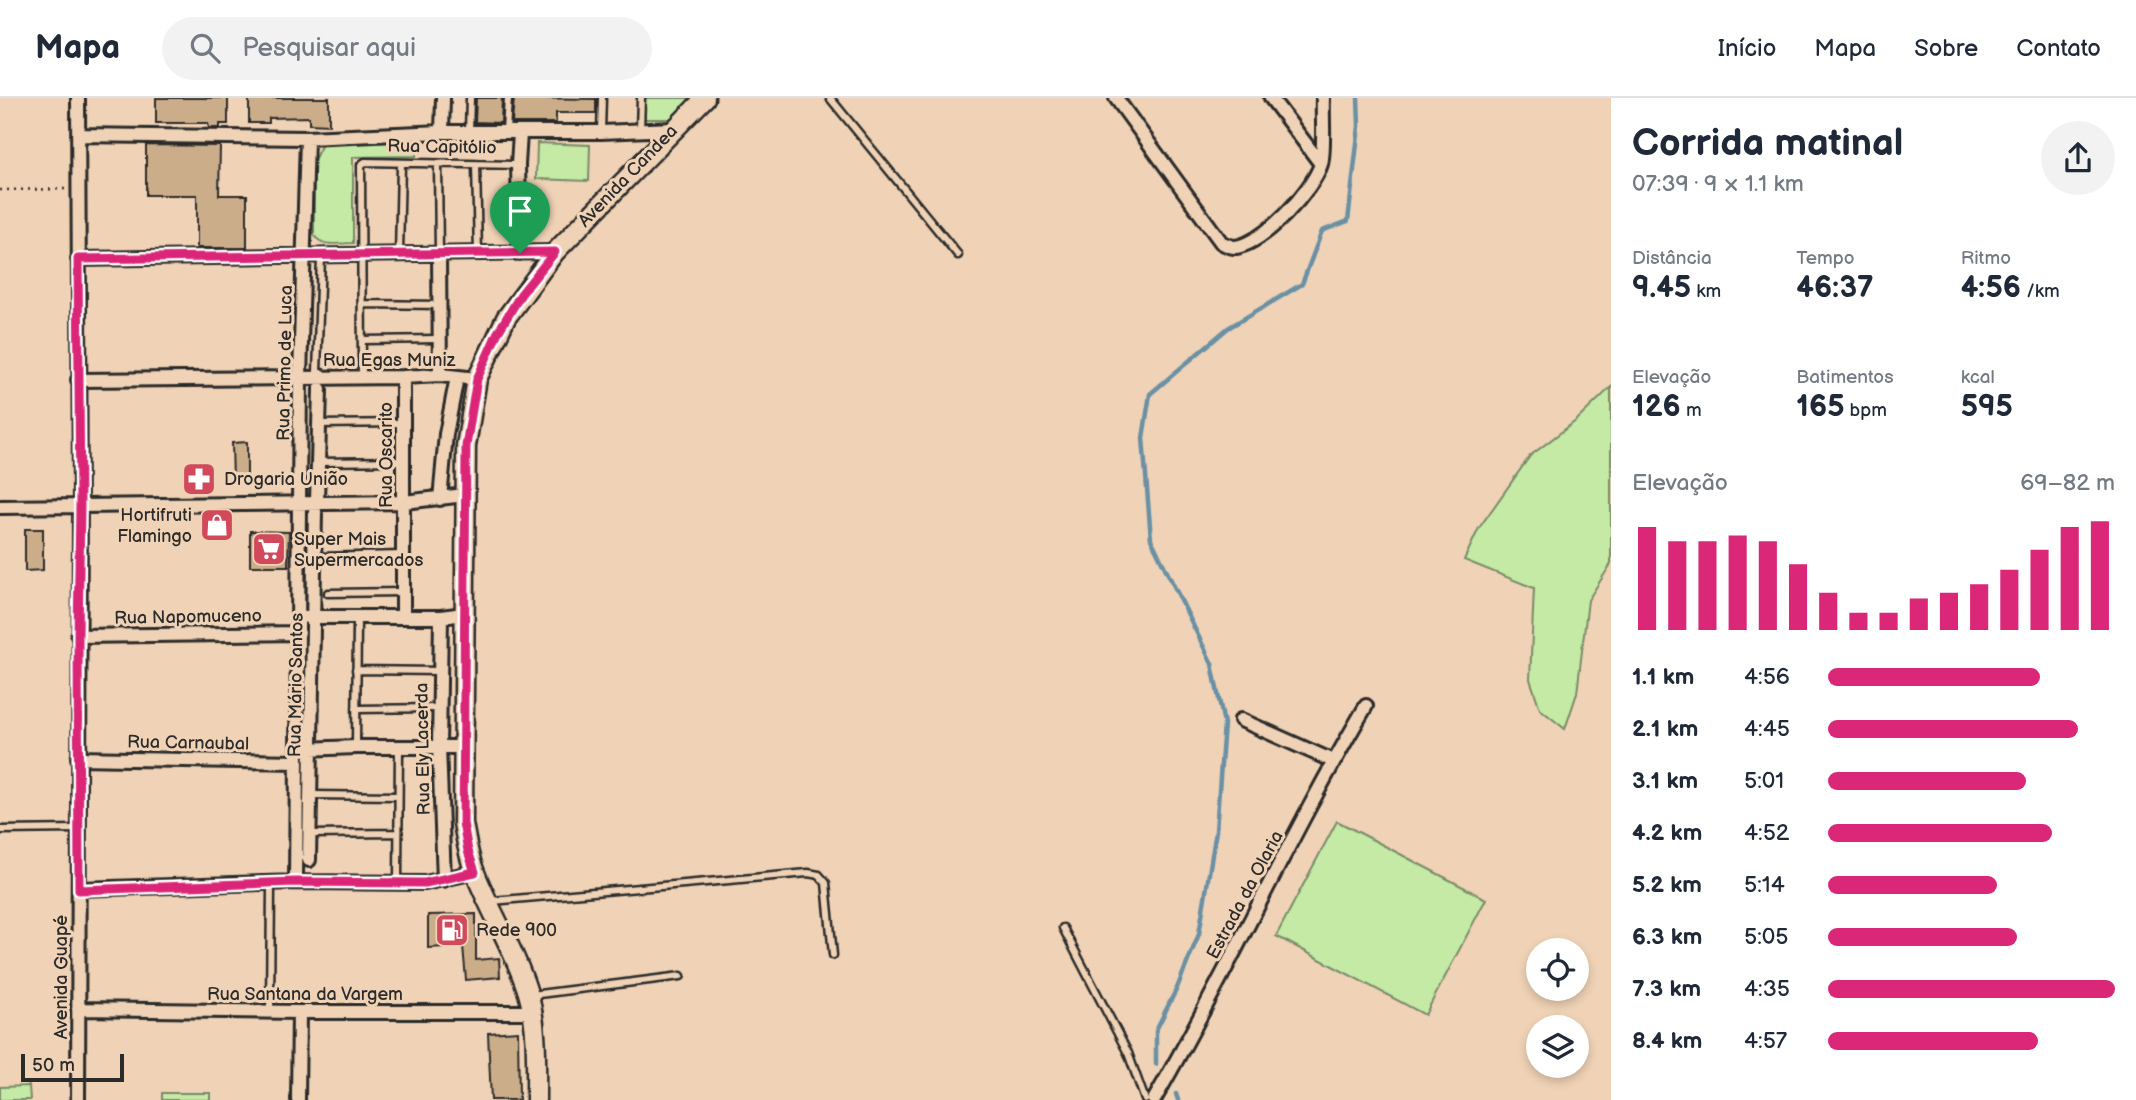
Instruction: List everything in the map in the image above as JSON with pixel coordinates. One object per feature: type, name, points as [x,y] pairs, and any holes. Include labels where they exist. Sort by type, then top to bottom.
[{"type":"main road","name":"Avenida Candea","points":[[536,1100],[536,1053],[530,1003],[490,902],[475,872],[463,823],[466,446],[477,379],[506,318],[555,252],[705,98]]},
{"type":"street","name":"Avenida Guapé","points":[[78,98],[78,1100]]},
{"type":"street","points":[[442,132],[443,98]]},
{"type":"street","points":[[1116,98],[1215,234],[1228,246],[1244,244],[1285,215],[1304,195],[1321,164],[1322,98]]},
{"type":"street","points":[[1271,98],[1321,164]]},
{"type":"street","name":"Rua Capitólio","points":[[78,135],[307,138],[442,132],[674,129]]},
{"type":"street","points":[[520,133],[520,253]]},
{"type":"street","name":"Rua Primo de Luca","points":[[296,882],[300,378],[307,138]]},
{"type":"street","points":[[78,259],[305,258],[555,252]]},
{"type":"street","points":[[439,256],[440,375]]},
{"type":"street","name":"Rua Egas Muniz","points":[[78,380],[300,378],[362,374],[403,377],[440,375],[477,379]]},
{"type":"street","name":"Rua Oscarito","points":[[403,377],[403,617]]},
{"type":"street","points":[[440,499],[446,434],[457,377]]},
{"type":"street","name":"Rua Mário Santos","points":[[309,860],[320,389]]},
{"type":"street","points":[[0,507],[300,502],[316,507],[465,495]]},
{"type":"street","points":[[299,616],[441,617],[464,614]]},
{"type":"street","name":"Rua Ely Lacerda","points":[[441,617],[439,747],[444,880]]},
{"type":"street","name":"Rua Napomuceno","points":[[78,636],[299,634]]},
{"type":"street","name":"Estrada da Olaria","points":[[1154,1100],[1241,941],[1333,761],[1366,706]]},
{"type":"street","points":[[1241,720],[1333,761]]},
{"type":"street","name":"Rua Carnaubal","points":[[78,758],[298,756],[312,749],[463,747]]},
{"type":"street","points":[[79,890],[296,882],[398,883],[444,880],[475,872]]},
{"type":"street","name":"Rua Santana da Vargem","points":[[78,1009],[299,1012],[530,1003]]},
{"type":"street","points":[[298,1100],[299,1012]]},
{"type":"lane","points":[[469,132],[470,98]]},
{"type":"lane","points":[[506,133],[508,98]]},
{"type":"lane","points":[[601,132],[602,98]]},
{"type":"lane","points":[[640,130],[641,98]]},
{"type":"lane","points":[[830,98],[958,256]]},
{"type":"lane","name":"Rua Capitólio","points":[[361,256],[361,165],[365,162],[518,165]]},
{"type":"lane","points":[[399,255],[401,164]]},
{"type":"lane","points":[[438,165],[439,256]]},
{"type":"lane","points":[[476,165],[478,254]]},
{"type":"lane","points":[[361,256],[362,374]]},
{"type":"lane","name":"Rua Egas Muniz","points":[[321,257],[317,373],[362,374]]},
{"type":"lane","points":[[362,304],[440,305]]},
{"type":"lane","points":[[362,340],[440,339]]},
{"type":"lane","points":[[318,424],[403,423]]},
{"type":"lane","points":[[317,462],[403,461]]},
{"type":"lane","points":[[316,557],[403,555]]},
{"type":"lane","points":[[328,593],[403,592]]},
{"type":"lane","points":[[356,747],[357,618]]},
{"type":"lane","points":[[356,670],[440,671]]},
{"type":"lane","points":[[356,709],[439,708]]},
{"type":"lane","points":[[398,883],[399,746]]},
{"type":"lane","points":[[312,795],[398,796]]},
{"type":"lane","points":[[0,830],[80,829]]},
{"type":"lane","points":[[311,834],[397,834]]},
{"type":"lane","points":[[490,902],[808,873],[819,875],[826,883],[833,955]]},
{"type":"lane","points":[[270,1012],[271,883]]},
{"type":"lane","points":[[1063,928],[1128,1053],[1145,1100]]},
{"type":"lane","points":[[530,1003],[681,976]]},
{"type":"path","points":[[0,190],[78,189]]},
{"type":"green space","points":[[644,98],[692,98],[671,119],[643,119]]},
{"type":"green space","points":[[416,138],[416,156],[353,157],[353,243],[331,244],[317,239],[314,235],[314,160],[321,146],[327,141]]},
{"type":"green space","points":[[537,143],[590,145],[589,181],[536,179]]},
{"type":"green space","points":[[1611,387],[1611,564],[1588,600],[1577,693],[1565,729],[1540,709],[1530,679],[1534,588],[1464,560],[1479,528],[1530,456],[1577,420]]},
{"type":"green space","points":[[1337,821],[1486,899],[1425,1015],[1276,936]]},
{"type":"green space","points":[[29,1086],[30,1100],[0,1100],[0,1087]]},
{"type":"green space","points":[[162,1093],[210,1093],[210,1100],[162,1100]]},
{"type":"building","points":[[156,98],[228,98],[228,124],[220,124],[220,128],[209,128],[208,123],[156,123]]},
{"type":"building","points":[[249,98],[329,98],[329,125],[309,124],[309,117],[269,118],[269,123],[249,123]]},
{"type":"building","points":[[476,98],[502,98],[501,123],[475,122]]},
{"type":"building","points":[[514,98],[596,99],[596,113],[556,113],[556,123],[512,123]]},
{"type":"building","points":[[146,145],[220,146],[219,195],[247,195],[247,248],[197,248],[197,195],[146,195]]},
{"type":"building","points":[[247,442],[247,481],[233,481],[232,443]]},
{"type":"building","points":[[25,529],[43,529],[43,570],[25,571]]},
{"type":"building","name":"Super Mais Supermercados","points":[[250,531],[289,532],[288,566],[250,566]]},
{"type":"building","name":"Rede 900","points":[[476,914],[476,960],[499,958],[500,977],[466,980],[463,946],[428,948],[428,915]]},
{"type":"building","points":[[518,1031],[519,1100],[491,1100],[488,1033]]},
{"type":"waterway","points":[[1156,1064],[1156,1030],[1199,934],[1216,831],[1224,724],[1212,664],[1151,539],[1143,438],[1150,394],[1228,328],[1302,284],[1322,231],[1348,221],[1359,126],[1358,98]]},
{"type":"waterway","points":[[1176,1094],[1178,1100]]},
{"type":"place","name":"Drogaria União","points":[[199,479]]},
{"type":"place","name":"Hortifruti Flamingo","points":[[217,525]]},
{"type":"place","name":"Super Mais Supermercados","points":[[269,549]]},
{"type":"place","name":"Rede 900","points":[[452,930]]},
{"type":"route","points":[[555,252],[521,294],[497,334],[477,379],[466,446],[463,823],[475,872],[425,883],[296,882],[79,890],[78,259],[520,253],[555,252]]}]
